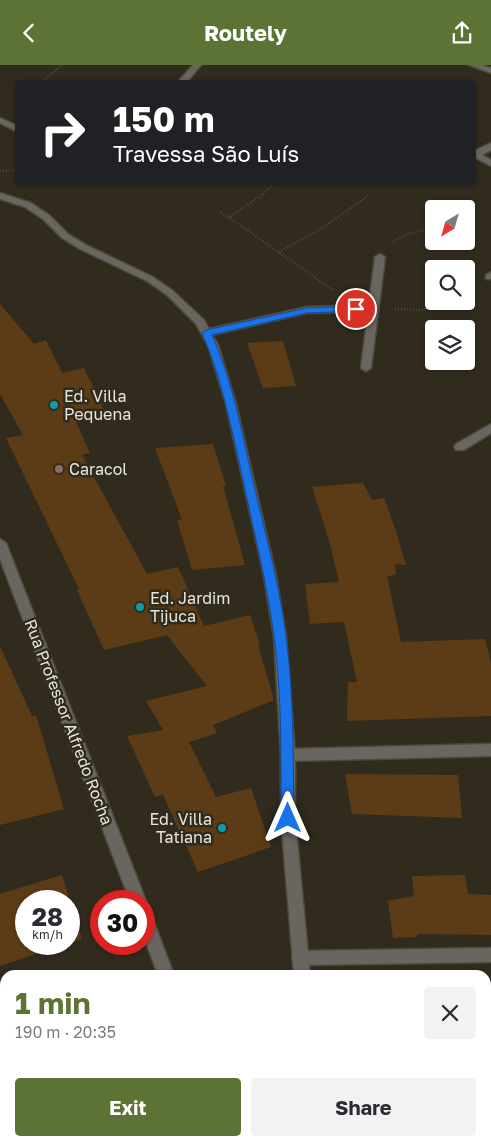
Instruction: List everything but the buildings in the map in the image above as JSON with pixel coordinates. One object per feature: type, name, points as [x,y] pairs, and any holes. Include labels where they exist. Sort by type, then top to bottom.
[{"type":"street","points":[[184,80],[197,65]]},
{"type":"street","points":[[472,65],[491,71]]},
{"type":"street","points":[[0,120],[15,128]]},
{"type":"street","points":[[476,154],[491,146]]},
{"type":"street","points":[[476,156],[491,163]]},
{"type":"street","points":[[0,196],[28,205],[46,217],[65,236],[83,247],[150,279],[188,309],[200,322],[220,362],[270,576],[280,637],[288,755],[288,818],[301,970]]},
{"type":"street","points":[[366,368],[380,257]]},
{"type":"street","points":[[206,333],[307,311],[373,308]]},
{"type":"street","points":[[460,447],[491,428]]},
{"type":"street","name":"Rua Professor Alfredo Rocha","points":[[0,543],[134,890]]},
{"type":"street","points":[[288,755],[491,750]]},
{"type":"street","points":[[155,946],[164,970]]},
{"type":"street","points":[[300,958],[491,955]]},
{"type":"path","points":[[44,80],[62,65]]},
{"type":"path","points":[[0,171],[15,170]]},
{"type":"path","points":[[228,218],[261,196],[272,185]]},
{"type":"path","points":[[278,252],[322,228],[368,196]]},
{"type":"path","points":[[220,212],[318,278],[356,309]]},
{"type":"path","points":[[380,257],[391,242],[408,234],[425,230]]},
{"type":"path","points":[[373,308],[425,309]]},
{"type":"place","name":"Ed. Villa Pequena","points":[[54,405]]},
{"type":"place","name":"Caracol","points":[[59,469]]},
{"type":"place","name":"Ed. Jardim Tijuca","points":[[140,607]]},
{"type":"place","name":"Ed. Villa Tatiana","points":[[222,828]]},
{"type":"route","points":[[288,818],[287,735],[280,637],[273,591],[220,362],[206,333],[307,311],[356,309]]}]
